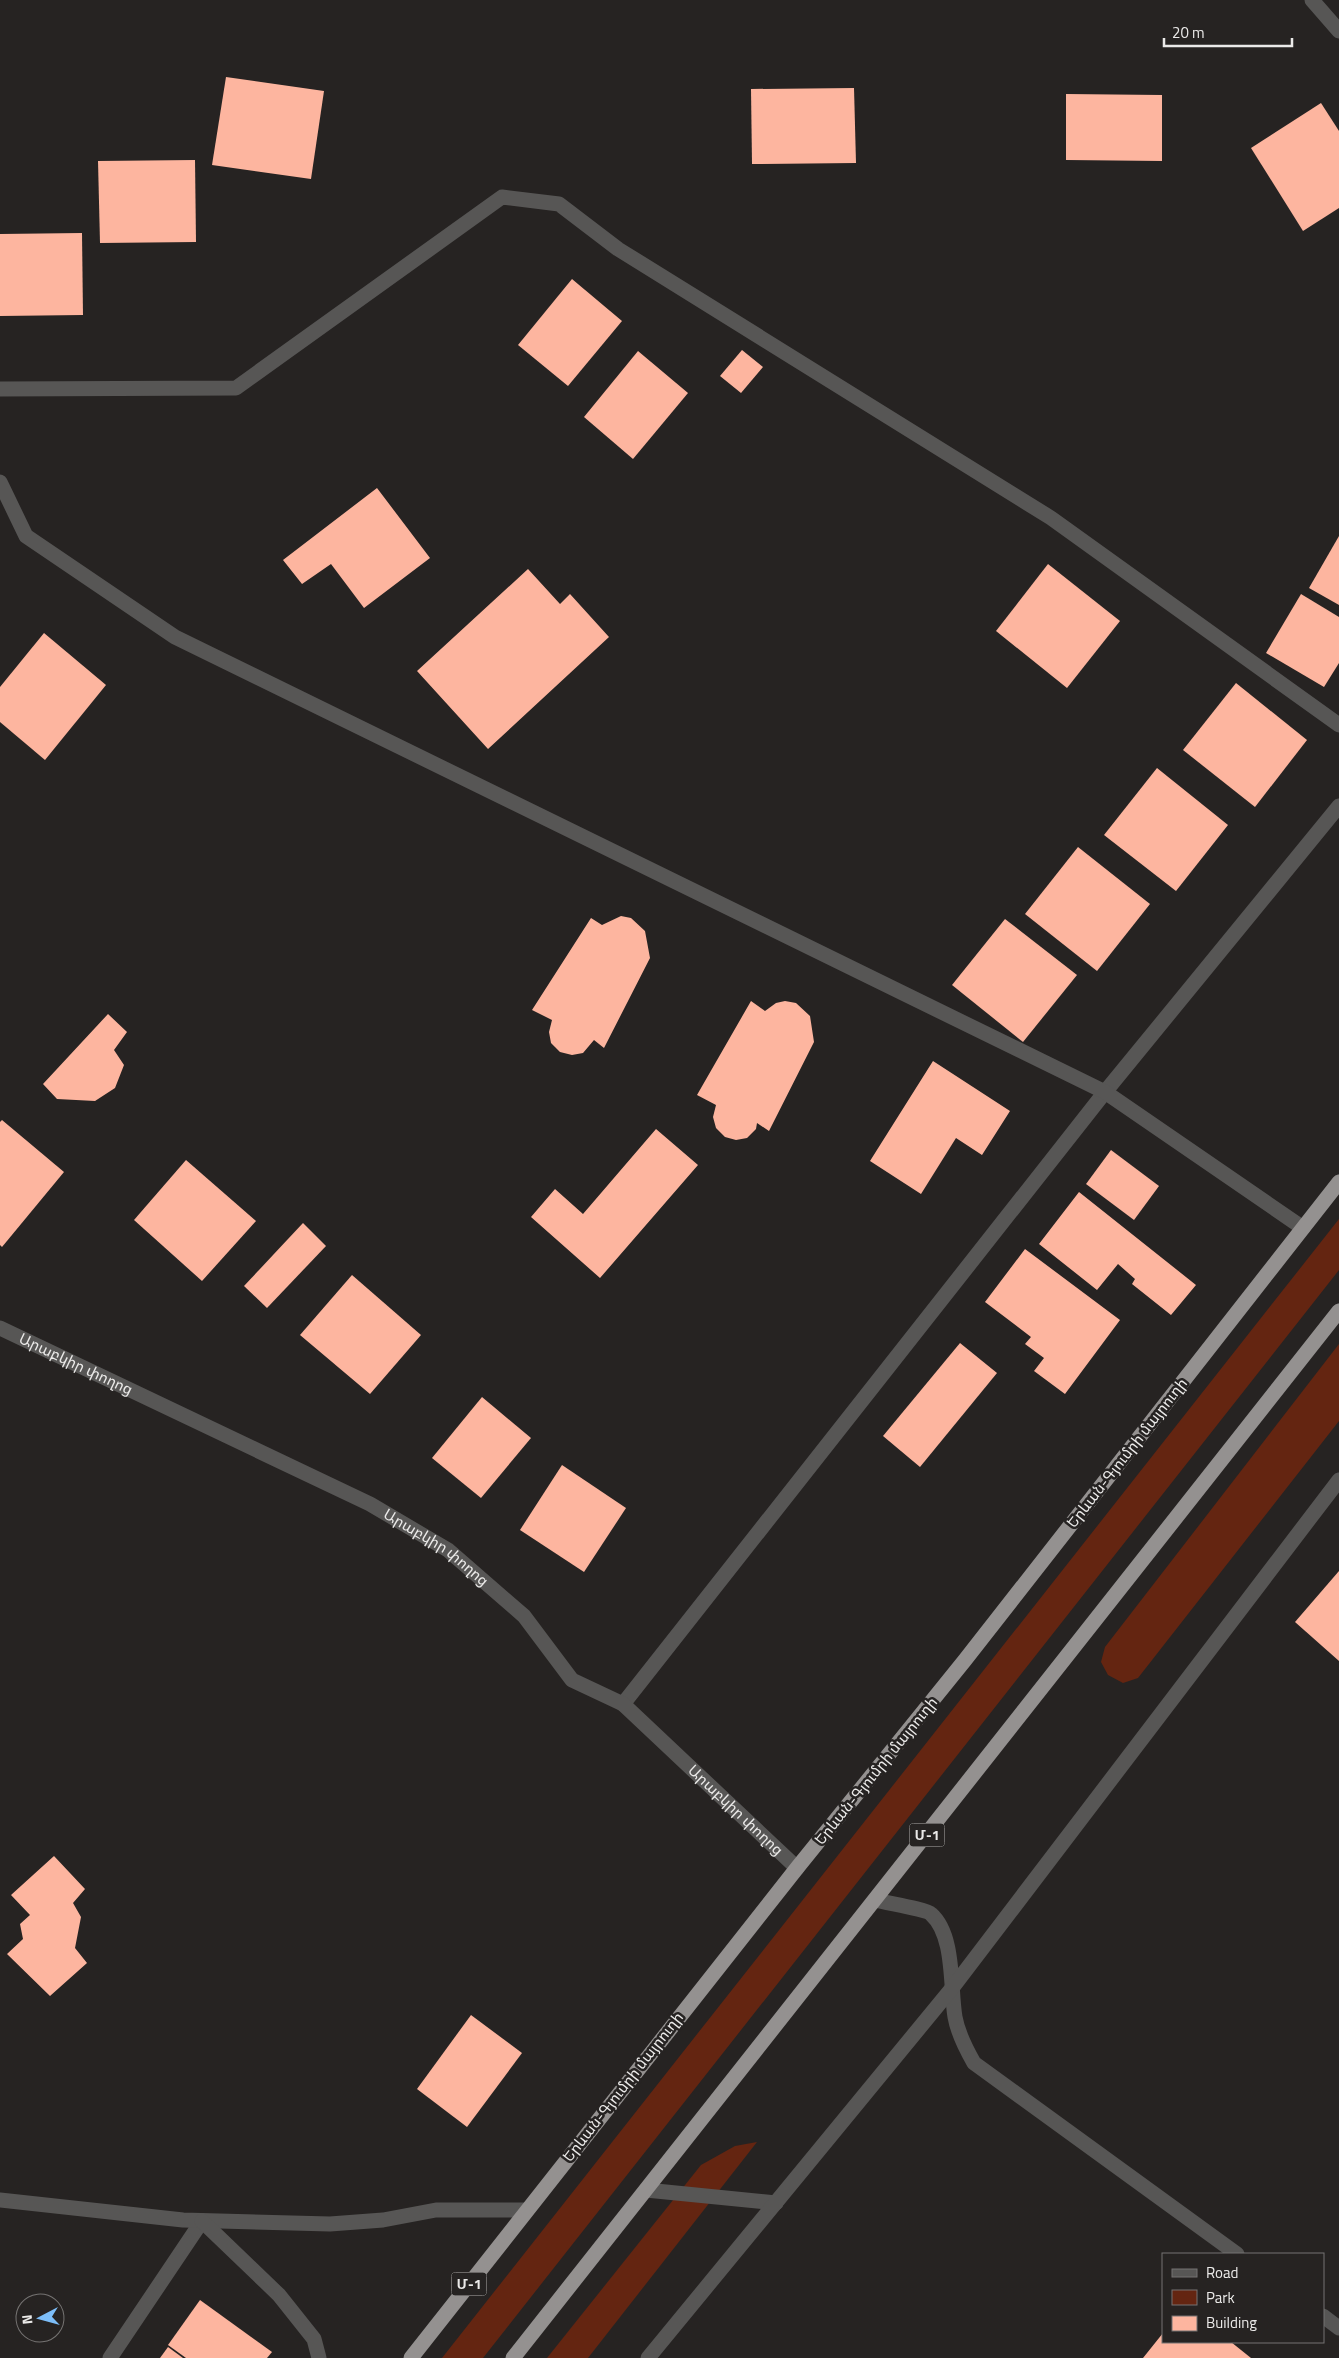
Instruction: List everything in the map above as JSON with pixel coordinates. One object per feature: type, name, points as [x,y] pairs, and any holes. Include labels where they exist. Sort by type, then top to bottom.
[{"type":"highway","name":"Երևան-Գյումրի մայրուղի","points":[[412,2358],[526,2210],[797,1868],[966,1660],[1339,1182]]},
{"type":"highway","name":"Մ-1","points":[[513,2358],[1339,1312]]},
{"type":"street","points":[[1312,0],[1339,32]]},
{"type":"street","points":[[0,388],[236,388],[502,197],[559,204],[618,249],[1051,518],[1339,725]]},
{"type":"street","points":[[0,482],[26,536],[174,637],[1105,1092],[1302,1228]]},
{"type":"street","points":[[623,1704],[1105,1092],[1339,806]]},
{"type":"street","name":"Արաբկիր փողոց","points":[[0,1328],[370,1504],[440,1546],[524,1616],[572,1680],[623,1704],[797,1868]]},
{"type":"street","points":[[648,2358],[953,1987],[1339,1480]]},
{"type":"street","points":[[876,1900],[930,1912],[941,1926],[953,1987],[955,2017],[962,2041],[974,2064],[1236,2253]]},
{"type":"street","points":[[646,2190],[776,2203]]},
{"type":"street","points":[[0,2200],[202,2221],[330,2224],[384,2220],[436,2210],[526,2210]]},
{"type":"street","points":[[110,2358],[202,2221]]},
{"type":"street","points":[[202,2221],[279,2295],[314,2339],[319,2358]]},
{"type":"street","points":[[1324,2317],[1339,2328]]},
{"type":"green space","points":[[1339,1219],[1339,1270],[483,2358],[442,2358]]},
{"type":"green space","points":[[1339,1344],[1339,1421],[1138,1678],[1123,1683],[1108,1675],[1101,1662],[1105,1647]]},
{"type":"green space","points":[[757,2142],[588,2358],[547,2358],[701,2165],[735,2146]]},
{"type":"building","points":[[226,77],[324,91],[311,179],[212,165]]},
{"type":"building","points":[[854,88],[856,163],[752,164],[751,89]]},
{"type":"building","points":[[1066,94],[1162,95],[1162,161],[1066,160]]},
{"type":"building","points":[[1321,103],[1339,131],[1339,208],[1303,231],[1251,148]]},
{"type":"building","points":[[195,160],[196,242],[100,243],[98,161]]},
{"type":"building","points":[[82,233],[83,315],[0,316],[0,234]]},
{"type":"building","points":[[572,279],[622,321],[568,386],[518,345]]},
{"type":"building","points":[[742,350],[763,367],[741,393],[720,376]]},
{"type":"building","points":[[638,351],[688,393],[633,459],[584,417]]},
{"type":"building","points":[[377,488],[430,558],[364,608],[331,564],[302,584],[283,560]]},
{"type":"building","points":[[1339,536],[1339,605],[1309,588]]},
{"type":"building","points":[[1048,564],[1120,621],[1067,688],[996,631]]},
{"type":"building","points":[[528,569],[560,604],[570,594],[609,637],[488,749],[417,671]]},
{"type":"building","points":[[1301,594],[1339,617],[1339,663],[1324,687],[1266,653]]},
{"type":"building","points":[[44,633],[106,685],[45,760],[0,722],[0,687]]},
{"type":"building","points":[[1236,683],[1307,740],[1255,807],[1183,750]]},
{"type":"building","points":[[1157,768],[1228,825],[1176,891],[1104,835]]},
{"type":"building","points":[[1078,847],[1150,904],[1097,971],[1025,914]]},
{"type":"building","points":[[621,916],[631,918],[645,931],[650,958],[604,1048],[594,1040],[583,1053],[572,1055],[560,1052],[551,1043],[549,1032],[552,1020],[532,1010],[591,918],[602,925]]},
{"type":"building","points":[[1005,919],[1077,975],[1023,1042],[952,985]]},
{"type":"building","points":[[751,1001],[765,1011],[776,1003],[785,1001],[796,1003],[810,1016],[814,1042],[769,1131],[757,1123],[756,1129],[747,1138],[736,1140],[725,1137],[716,1128],[713,1117],[716,1105],[697,1095]]},
{"type":"building","points":[[108,1014],[127,1032],[114,1050],[124,1065],[115,1088],[95,1101],[57,1099],[43,1084]]},
{"type":"building","points":[[933,1061],[1010,1111],[982,1155],[956,1138],[921,1194],[870,1161]]},
{"type":"building","points":[[2,1120],[64,1172],[2,1247],[0,1245],[0,1122]]},
{"type":"building","points":[[656,1129],[698,1165],[600,1278],[531,1217],[555,1189],[583,1214]]},
{"type":"building","points":[[1111,1150],[1159,1186],[1134,1220],[1086,1184]]},
{"type":"building","points":[[186,1160],[256,1221],[202,1281],[134,1220]]},
{"type":"building","points":[[1079,1192],[1196,1285],[1171,1315],[1132,1284],[1135,1279],[1118,1264],[1097,1290],[1039,1244]]},
{"type":"building","points":[[303,1223],[326,1246],[267,1308],[244,1286]]},
{"type":"building","points":[[1025,1249],[1120,1320],[1065,1394],[1034,1371],[1044,1358],[1025,1344],[1031,1337],[985,1302]]},
{"type":"building","points":[[352,1275],[421,1335],[370,1394],[300,1335]]},
{"type":"building","points":[[960,1343],[997,1373],[920,1467],[883,1436]]},
{"type":"building","points":[[482,1397],[531,1438],[481,1498],[432,1458]]},
{"type":"building","points":[[562,1465],[626,1508],[584,1572],[520,1530]]},
{"type":"building","points":[[1339,1571],[1339,1661],[1295,1622]]},
{"type":"building","points":[[54,1856],[85,1889],[73,1903],[81,1917],[75,1948],[87,1963],[50,1996],[7,1954],[23,1939],[20,1924],[30,1915],[11,1895]]},
{"type":"building","points":[[471,2015],[522,2053],[467,2127],[417,2089]]},
{"type":"building","points":[[200,2300],[272,2352],[267,2358],[186,2358],[168,2345]]},
{"type":"building","points":[[1162,2334],[1162,2343],[1232,2343],[1251,2358],[1143,2358]]},
{"type":"building","points":[[168,2347],[183,2358],[160,2358]]}]
